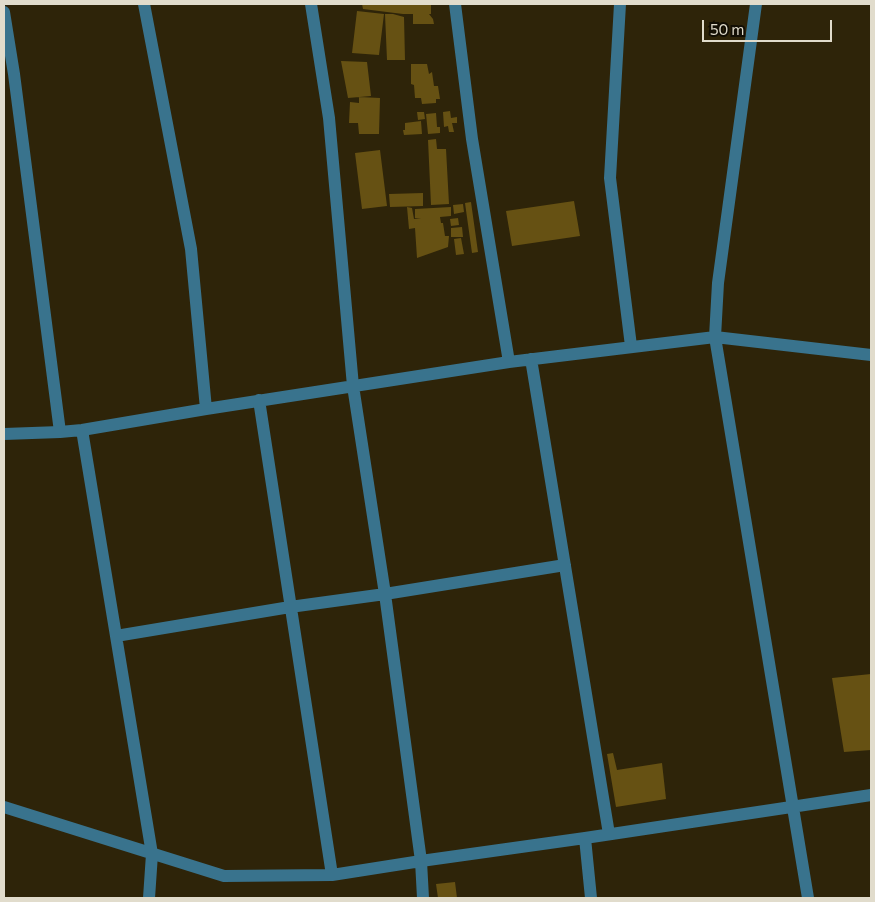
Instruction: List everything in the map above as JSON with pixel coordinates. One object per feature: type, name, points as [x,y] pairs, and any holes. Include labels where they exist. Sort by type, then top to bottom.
[{"type":"street","points":[[144,4],[191,249],[206,409]]},
{"type":"street","points":[[311,4],[329,118],[354,386],[421,861],[424,898]]},
{"type":"street","points":[[455,4],[472,139],[509,362]]},
{"type":"street","points":[[620,4],[610,178],[631,346]]},
{"type":"street","points":[[756,4],[718,283],[714,337],[808,898]]},
{"type":"street","points":[[4,12],[14,74],[60,432]]},
{"type":"street","points":[[4,434],[82,430],[259,400],[509,362],[714,337],[871,355]]},
{"type":"street","points":[[531,359],[609,834]]},
{"type":"street","points":[[259,400],[332,875]]},
{"type":"street","points":[[82,430],[152,854],[149,898]]},
{"type":"street","points":[[116,636],[565,565]]},
{"type":"street","points":[[4,806],[224,876],[332,875],[871,795]]},
{"type":"street","points":[[585,838],[591,898]]},
{"type":"building","points":[[362,4],[431,4],[431,14],[429,14],[434,24],[413,24],[413,14],[363,9]]},
{"type":"building","points":[[357,11],[384,14],[379,55],[352,53]]},
{"type":"building","points":[[385,14],[404,17],[405,60],[387,60]]},
{"type":"building","points":[[341,61],[367,62],[371,96],[348,98]]},
{"type":"building","points":[[411,64],[427,64],[429,74],[432,72],[434,86],[438,86],[440,99],[436,99],[436,103],[422,104],[421,98],[415,98],[414,85],[411,84]]},
{"type":"building","points":[[359,97],[380,98],[379,134],[359,134],[358,123],[349,123],[350,102],[359,103]]},
{"type":"building","points":[[450,111],[451,118],[457,117],[457,123],[452,123],[454,132],[449,132],[448,126],[444,127],[443,112]]},
{"type":"building","points":[[417,112],[424,112],[425,119],[418,120]]},
{"type":"building","points":[[436,113],[437,127],[440,127],[440,133],[428,134],[426,114]]},
{"type":"building","points":[[421,121],[422,134],[404,135],[405,123]]},
{"type":"building","points":[[436,139],[437,149],[446,149],[449,204],[431,205],[428,140]]},
{"type":"building","points":[[380,150],[387,206],[362,209],[355,153]]},
{"type":"building","points":[[423,193],[423,206],[390,207],[389,194]]},
{"type":"building","points":[[574,201],[580,236],[512,246],[506,211]]},
{"type":"building","points":[[471,202],[478,252],[472,253],[465,203]]},
{"type":"building","points":[[463,204],[464,212],[454,214],[453,205]]},
{"type":"building","points":[[407,207],[412,208],[414,219],[421,218],[415,218],[415,209],[451,207],[451,216],[440,217],[445,236],[449,236],[448,247],[417,258],[415,228],[409,229]]},
{"type":"building","points":[[458,218],[459,225],[451,226],[450,219]]},
{"type":"building","points":[[462,227],[463,237],[451,237],[451,228]]},
{"type":"building","points":[[461,238],[464,254],[456,255],[454,239]]},
{"type":"building","points":[[871,674],[871,750],[844,752],[832,678]]},
{"type":"building","points":[[613,753],[617,770],[662,763],[666,799],[616,807],[607,754]]},
{"type":"building","points":[[455,882],[457,898],[438,898],[436,884]]}]
